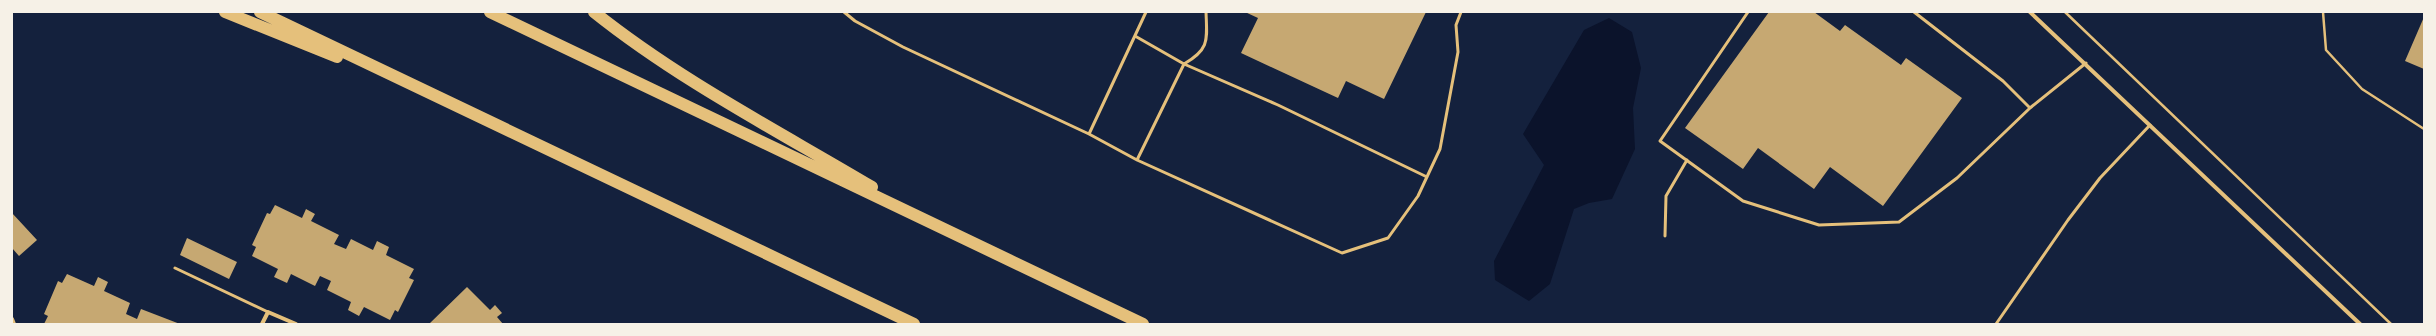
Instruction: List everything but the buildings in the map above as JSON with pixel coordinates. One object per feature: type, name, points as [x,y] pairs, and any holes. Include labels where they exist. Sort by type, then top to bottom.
[{"type":"highway","points":[[225,12],[442,99]]},
{"type":"highway","points":[[260,12],[914,324]]},
{"type":"highway","points":[[490,12],[1143,324]]},
{"type":"highway","points":[[594,12],[637,44],[691,80],[942,228]]},
{"type":"street","points":[[2030,12],[2086,63],[2360,324]]},
{"type":"street","points":[[262,324],[268,312],[296,324]]},
{"type":"street","points":[[12,319],[14,324]]},
{"type":"lane","points":[[844,12],[855,21],[903,47],[1089,134],[1137,160],[1342,253],[1388,238],[1418,196],[1440,149],[1449,108],[1458,52],[1456,24],[1461,12]]},
{"type":"lane","points":[[1089,134],[1146,12]]},
{"type":"lane","points":[[1137,160],[1184,64],[1199,56],[1207,40],[1206,12]]},
{"type":"lane","points":[[1748,12],[1660,141],[1743,201],[1819,225],[1899,222],[1957,178],[2030,108],[2086,63]]},
{"type":"lane","points":[[1914,12],[2003,81],[2030,108]]},
{"type":"lane","points":[[1135,36],[1184,64],[1278,105],[1427,177]]},
{"type":"lane","points":[[1996,324],[2068,220],[2100,178],[2151,125]]},
{"type":"lane","points":[[1665,236],[1666,196],[1687,160]]},
{"type":"lane","points":[[175,268],[268,312]]},
{"type":"path","points":[[2065,12],[2391,324]]},
{"type":"path","points":[[2323,12],[2326,50],[2362,89],[2424,129]]},
{"type":"water","points":[[1609,18],[1632,32],[1641,68],[1633,108],[1635,149],[1612,199],[1589,203],[1574,209],[1550,284],[1529,301],[1495,280],[1494,261],[1544,165],[1523,134],[1584,30]]}]
